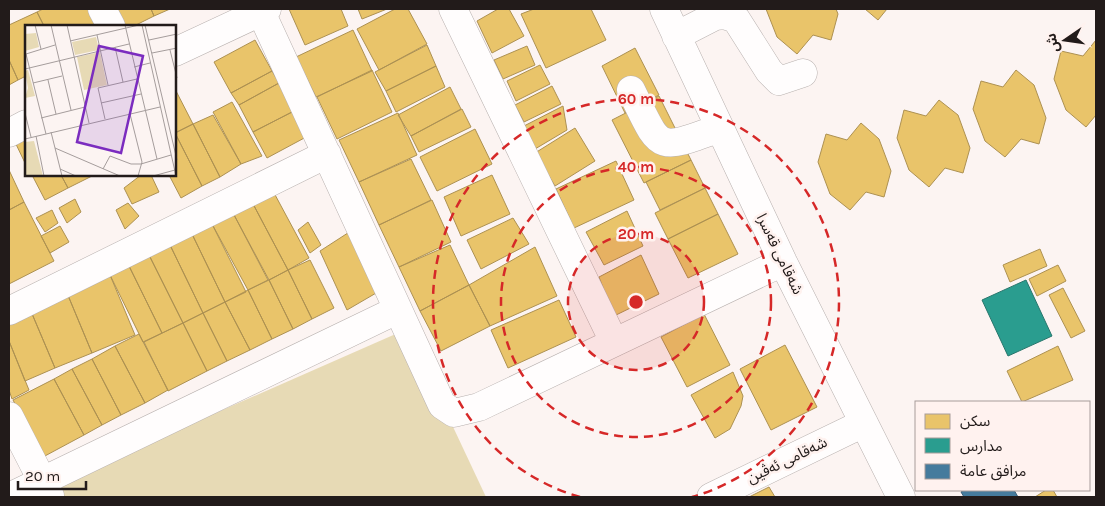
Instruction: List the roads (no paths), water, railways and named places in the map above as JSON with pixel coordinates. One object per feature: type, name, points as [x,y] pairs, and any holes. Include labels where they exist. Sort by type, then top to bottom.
[{"type":"street","points":[[102,9],[110,25]]},
{"type":"street","points":[[454,9],[614,342]]},
{"type":"street","name":"شەقامی قەسرا","points":[[664,9],[783,262],[901,497]]},
{"type":"street","points":[[176,52],[264,10],[397,310],[442,405],[454,412],[479,407],[783,262]]},
{"type":"street","points":[[676,36],[715,16],[724,15],[736,19],[770,71],[779,81],[803,73]]},
{"type":"street","points":[[631,90],[653,134],[665,144],[677,144],[720,128]]},
{"type":"street","points":[[9,133],[25,125]]},
{"type":"street","points":[[9,311],[327,154]]},
{"type":"street","points":[[9,497],[46,489],[397,310]]},
{"type":"street","points":[[9,416],[46,489]]},
{"type":"street","name":"شەقامی ئەڤین","points":[[711,497],[864,423]]}]
